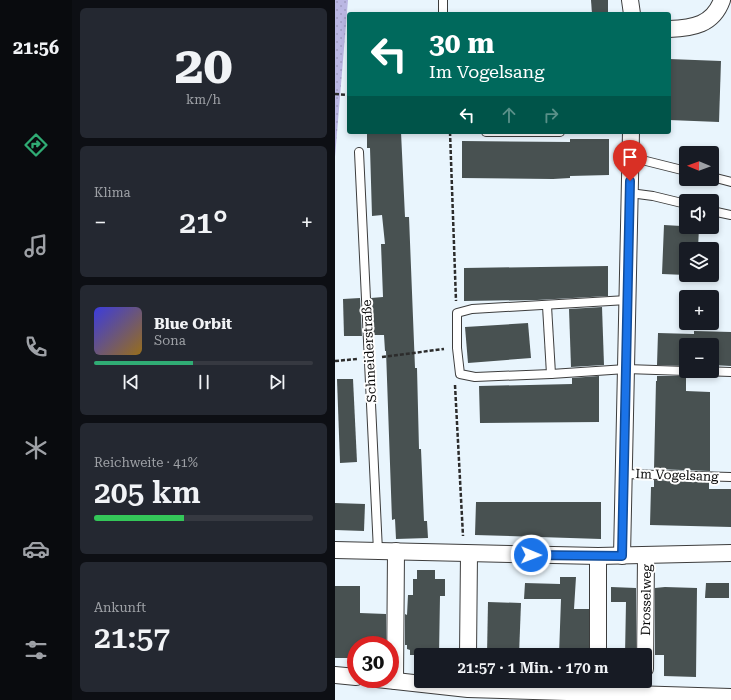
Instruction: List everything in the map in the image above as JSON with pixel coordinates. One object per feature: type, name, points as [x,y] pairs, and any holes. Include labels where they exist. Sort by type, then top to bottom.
[{"type":"street","points":[[630,0],[632,12]]},
{"type":"street","points":[[671,29],[690,27],[705,22],[716,12],[722,0]]},
{"type":"street","name":"Im Vogelsang","points":[[622,556],[631,134]]},
{"type":"street","points":[[335,550],[598,556],[731,553]]},
{"type":"street","points":[[395,636],[396,551]]},
{"type":"street","points":[[468,648],[469,554]]},
{"type":"street","name":"Drosselweg","points":[[645,648],[647,555]]},
{"type":"street","points":[[597,648],[598,556]]},
{"type":"street","points":[[335,675],[347,676]]},
{"type":"street","points":[[399,681],[414,682]]},
{"type":"street","points":[[645,688],[731,698]]},
{"type":"lane","points":[[443,0],[443,12]]},
{"type":"lane","name":"Schneiderstraße","points":[[359,152],[378,551]]},
{"type":"lane","points":[[630,157],[679,169]]},
{"type":"lane","points":[[719,179],[731,182]]},
{"type":"lane","points":[[630,193],[653,196],[679,202]]},
{"type":"lane","points":[[719,212],[731,215]]},
{"type":"lane","points":[[627,300],[547,306],[472,309],[457,313],[457,348],[460,374],[475,377],[626,369],[679,370]]},
{"type":"lane","points":[[547,306],[551,374]]},
{"type":"lane","points":[[719,372],[731,372]]},
{"type":"lane","name":"Im Vogelsang","points":[[623,474],[731,477]]},
{"type":"path","points":[[335,94],[347,95]]},
{"type":"path","points":[[450,134],[457,313]]},
{"type":"path","points":[[335,361],[457,348]]},
{"type":"path","points":[[460,374],[455,384],[463,535],[469,554]]},
{"type":"shaded area","points":[[335,0],[348,0],[347,12],[335,157]]},
{"type":"building","points":[[591,0],[608,0],[608,12],[592,12]]},
{"type":"building","points":[[671,59],[721,61],[719,122],[671,120]]},
{"type":"building","points":[[367,134],[401,134],[405,217],[409,217],[415,368],[417,368],[419,449],[421,449],[424,521],[427,521],[428,538],[396,539],[395,519],[392,520],[386,351],[384,335],[373,335],[371,298],[383,297],[381,244],[385,244],[382,215],[372,216],[370,148],[367,148]]},
{"type":"building","points":[[570,139],[609,139],[609,175],[570,176],[570,178],[553,179],[462,178],[462,141],[570,142]]},
{"type":"building","points":[[664,225],[679,226],[679,234],[699,234],[698,242],[679,242],[679,275],[662,274]]},
{"type":"building","points":[[608,266],[608,296],[537,300],[464,301],[464,268]]},
{"type":"building","points":[[360,298],[362,336],[344,336],[343,299]]},
{"type":"building","points":[[602,307],[604,365],[571,367],[569,309]]},
{"type":"building","points":[[528,323],[531,358],[468,363],[465,327]]},
{"type":"building","points":[[694,331],[731,332],[731,366],[719,365],[719,338],[679,338],[679,366],[657,365],[658,333],[694,334]]},
{"type":"building","points":[[599,376],[599,422],[480,423],[479,386],[572,384],[572,378]]},
{"type":"building","points":[[657,376],[679,376],[679,378],[686,378],[686,391],[710,392],[710,471],[654,469]]},
{"type":"building","points":[[337,379],[353,379],[357,462],[340,463]]},
{"type":"building","points":[[654,480],[709,482],[709,489],[731,489],[731,527],[650,525],[651,487],[654,487]]},
{"type":"building","points":[[476,502],[601,502],[601,539],[475,535]]},
{"type":"building","points":[[335,503],[365,504],[364,531],[335,530]]},
{"type":"building","points":[[417,570],[435,570],[435,579],[445,579],[445,596],[440,596],[439,648],[414,648],[414,655],[410,655],[410,650],[407,649],[407,645],[405,645],[405,614],[407,615],[408,595],[413,595],[413,579],[417,579]]},
{"type":"building","points":[[560,577],[576,577],[574,609],[589,609],[589,648],[559,648],[561,599],[524,599],[525,583],[560,584]]},
{"type":"building","points":[[706,583],[729,583],[729,598],[705,598]]},
{"type":"building","points":[[335,586],[360,586],[360,613],[386,614],[386,636],[347,636],[347,658],[335,658]]},
{"type":"building","points":[[611,587],[636,588],[636,648],[625,648],[626,602],[611,602]]},
{"type":"building","points":[[655,588],[697,588],[696,677],[664,676],[664,655],[655,655]]},
{"type":"building","points":[[488,602],[521,603],[519,648],[487,648]]},
{"type":"route","points":[[531,555],[622,556],[630,181]]}]
